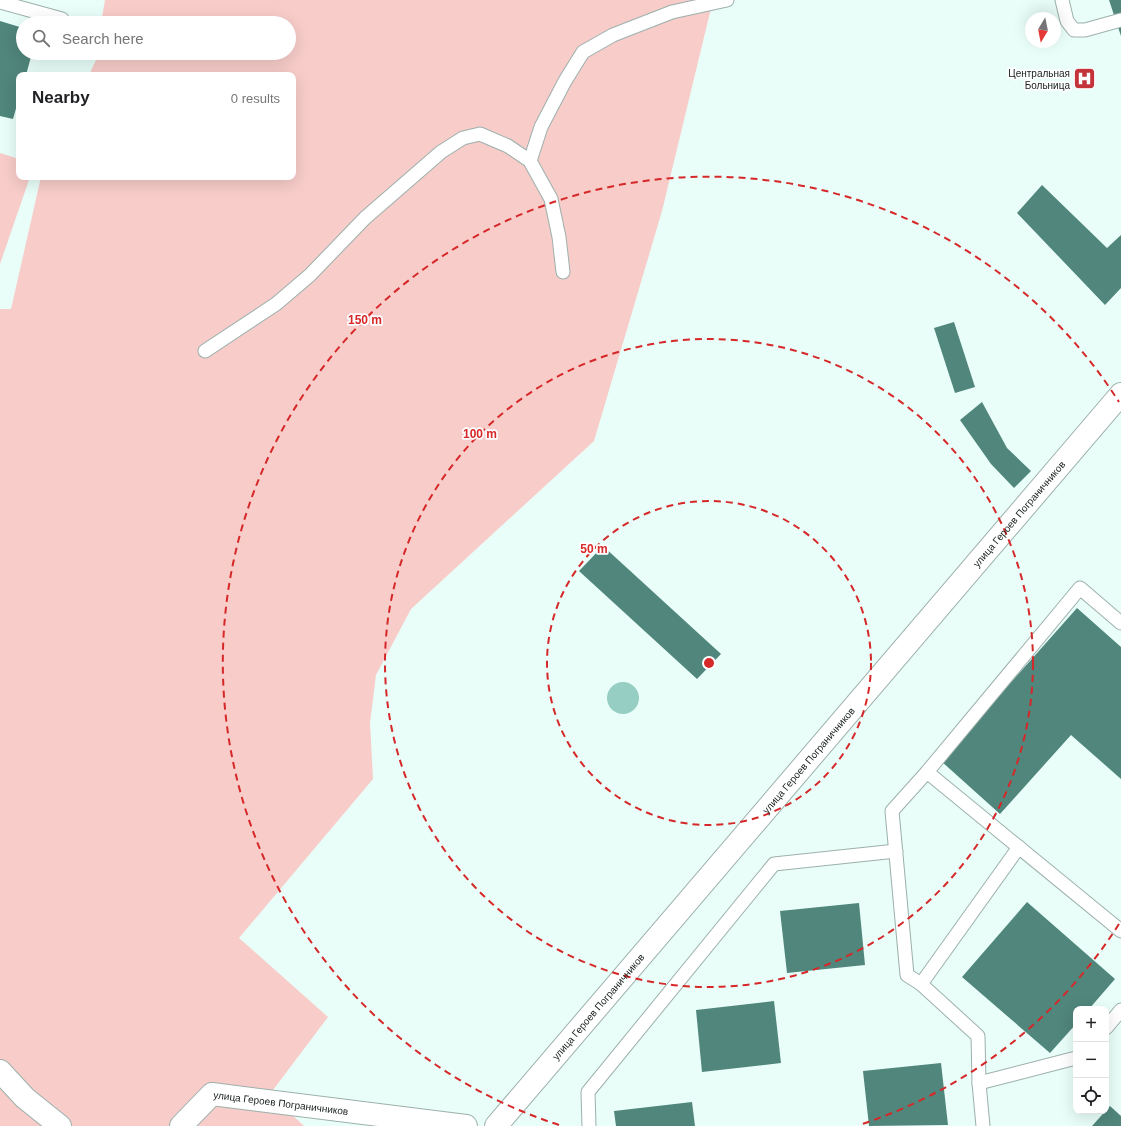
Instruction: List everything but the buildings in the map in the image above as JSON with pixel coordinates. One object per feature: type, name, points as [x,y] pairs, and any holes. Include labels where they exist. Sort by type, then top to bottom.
[{"type":"street","name":"улица Героев Пограничников","points":[[496,1126],[1121,394]]},
{"type":"street","points":[[0,1071],[25,1098],[60,1126]]},
{"type":"street","name":"улица Героев Пограничников","points":[[181,1126],[212,1094],[466,1126]]},
{"type":"lane","points":[[530,161],[541,126],[565,80],[583,52],[613,35],[672,12],[727,0]]},
{"type":"lane","points":[[1062,0],[1067,21],[1074,30],[1085,30],[1121,20]]},
{"type":"lane","points":[[0,2],[51,16]]},
{"type":"lane","points":[[205,351],[282,299],[310,275],[365,218],[441,152],[463,138],[480,134],[508,146],[530,161],[551,199],[559,237],[563,272]]},
{"type":"lane","points":[[982,1126],[978,1036],[921,984],[907,974],[892,811],[927,772],[1080,588],[1121,623]]},
{"type":"lane","points":[[927,772],[1121,931]]},
{"type":"lane","points":[[921,984],[1019,847]]},
{"type":"lane","points":[[589,1126],[588,1092],[774,864],[896,851]]},
{"type":"lane","points":[[1109,1024],[1121,1010]]},
{"type":"lane","points":[[979,1084],[1073,1059]]},
{"type":"shaded area","points":[[105,0],[713,0],[662,211],[594,441],[411,609],[376,675],[370,723],[373,779],[239,938],[328,1017],[270,1094],[304,1126],[0,1126],[0,309],[11,309],[40,180],[296,180],[296,72],[90,72],[96,60],[296,60],[296,16],[102,16]]},
{"type":"shaded area","points":[[0,153],[16,158],[16,180],[29,180],[0,264]]},
{"type":"shaded area","points":[[620,682],[626,682],[636,689],[639,698],[638,704],[632,711],[626,714],[620,714],[610,707],[607,701],[607,695],[614,685]]},
{"type":"place","name":"Центральная Больница","points":[[1085,79]]}]
